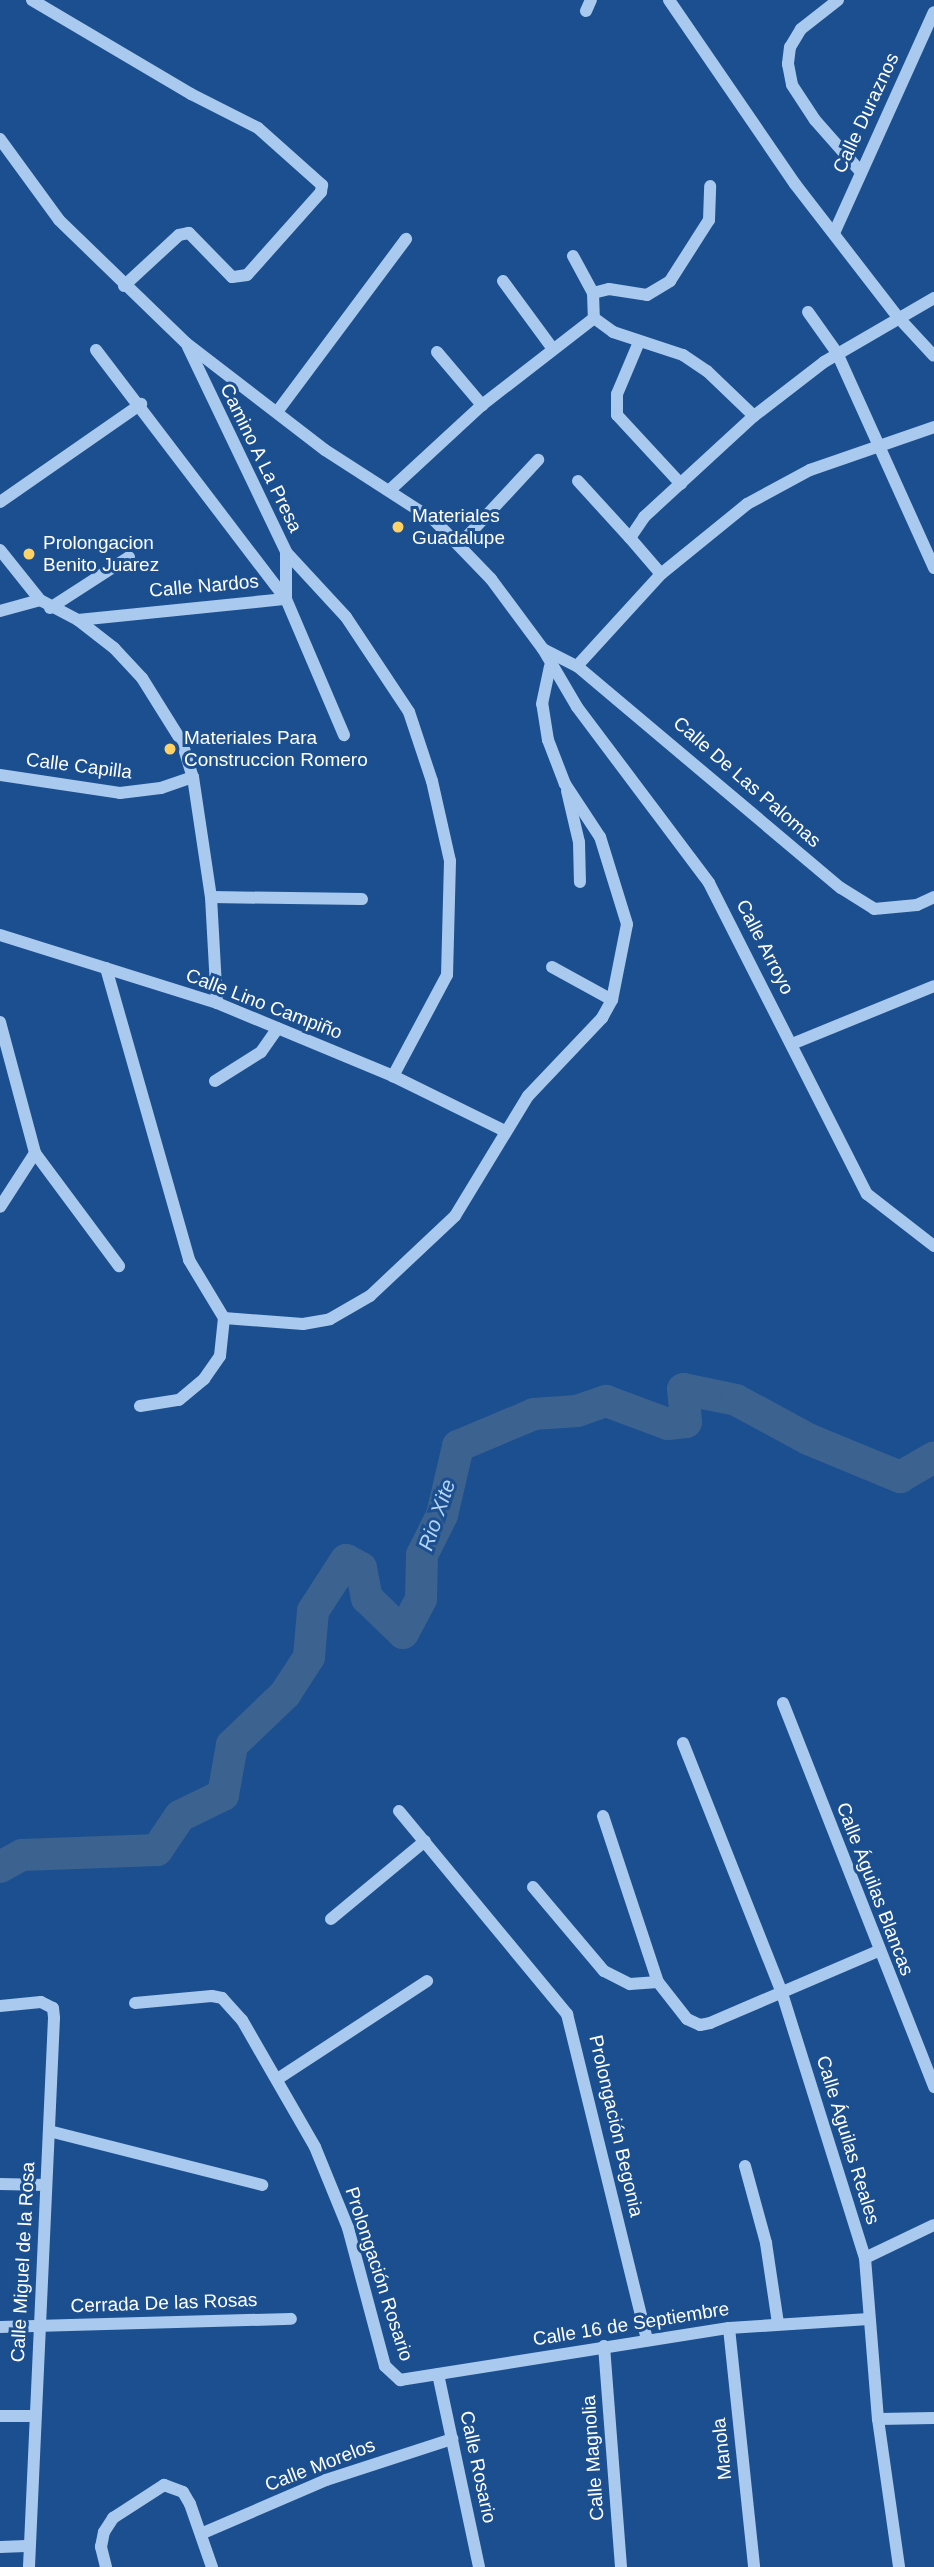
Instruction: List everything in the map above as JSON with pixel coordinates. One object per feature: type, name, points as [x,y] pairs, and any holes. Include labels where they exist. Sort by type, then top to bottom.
[{"type":"street","points":[[32,0],[191,94],[258,128],[317,178],[321,192],[247,275],[232,277],[189,233],[179,235],[124,286]]},
{"type":"street","points":[[669,0],[795,184],[835,231],[897,316],[934,356]]},
{"type":"street","points":[[838,0],[801,29],[790,47],[788,64],[792,85],[815,120],[860,171]]},
{"type":"street","name":"Calle Duraznos","points":[[835,231],[860,171],[929,38],[934,12]]},
{"type":"street","points":[[0,139],[59,219],[124,286],[186,343],[325,450],[391,489],[460,544],[543,649]]},
{"type":"street","points":[[593,293],[609,289],[647,295],[670,281],[709,220],[710,186]]},
{"type":"street","points":[[277,412],[406,239]]},
{"type":"street","points":[[573,256],[593,293],[594,318]]},
{"type":"street","points":[[503,281],[553,349]]},
{"type":"street","points":[[630,538],[644,517],[754,416],[837,353],[897,316],[934,298]]},
{"type":"street","points":[[808,312],[837,353],[875,444],[934,568]]},
{"type":"street","points":[[391,489],[482,405],[594,318]]},
{"type":"street","points":[[594,318],[613,332],[683,355],[707,371],[754,416]]},
{"type":"street","points":[[639,342],[617,394],[617,415],[681,484]]},
{"type":"street","name":"Camino A La Presa","points":[[186,343],[285,552],[346,617],[409,712],[432,781],[450,861],[447,975],[393,1076]]},
{"type":"street","points":[[96,350],[141,404],[286,599],[344,735]]},
{"type":"street","points":[[437,352],[482,405]]},
{"type":"street","points":[[0,502],[141,404]]},
{"type":"street","points":[[577,666],[661,574],[747,504],[810,470],[875,444],[934,427]]},
{"type":"street","points":[[460,544],[538,460]]},
{"type":"street","points":[[578,481],[661,574]]},
{"type":"street","points":[[0,550],[45,604],[78,620],[142,678],[182,741],[193,777],[211,897],[217,1003]]},
{"type":"street","name":"Calle Nardos","points":[[78,620],[286,599],[285,552]]},
{"type":"street","points":[[0,611],[45,604],[129,557]]},
{"type":"street","name":"Calle De Las Palomas","points":[[543,649],[577,666],[841,888],[874,909],[917,905],[934,897]]},
{"type":"street","name":"Calle Arroyo","points":[[543,649],[550,667],[697,865],[739,934],[867,1194],[934,1246]]},
{"type":"street","points":[[550,667],[542,704],[548,740],[565,784],[579,842],[580,882]]},
{"type":"street","name":"Calle Capilla","points":[[0,775],[120,793],[161,789],[193,777]]},
{"type":"street","points":[[224,1318],[303,1324],[350,1310],[455,1216],[528,1096],[602,1018],[612,1000],[625,942],[624,906],[600,837],[565,784]]},
{"type":"street","points":[[211,897],[362,899]]},
{"type":"street","name":"Calle Lino Campiño","points":[[0,935],[217,1003],[393,1076],[505,1131]]},
{"type":"street","points":[[552,967],[612,1000]]},
{"type":"street","points":[[106,968],[189,1260],[224,1318],[220,1356],[204,1379],[179,1400],[140,1406]]},
{"type":"street","points":[[792,1044],[934,986]]},
{"type":"street","points":[[0,1022],[35,1153],[119,1266]]},
{"type":"street","points":[[215,1081],[261,1052],[278,1028]]},
{"type":"street","points":[[0,1207],[33,1163],[35,1153]]},
{"type":"street","name":"Calle Águilas Blancas","points":[[783,1703],[878,1951],[934,2087]]},
{"type":"street","name":"Calle Águilas Reales","points":[[684,1743],[781,1990],[865,2258],[878,2419],[899,2567]]},
{"type":"street","name":"Prolongación Begonia","points":[[399,1811],[567,2014],[647,2340]]},
{"type":"street","points":[[603,1816],[658,1982],[672,2004],[700,2025],[878,1951]]},
{"type":"street","points":[[331,1919],[425,1841]]},
{"type":"street","points":[[533,1887],[604,1971],[630,1984],[658,1982]]},
{"type":"street","points":[[279,2078],[427,1981]]},
{"type":"street","name":"Prolongación Rosario","points":[[135,2003],[222,1998],[242,2020],[279,2078],[315,2147],[348,2228],[385,2366],[400,2380]]},
{"type":"street","name":"Calle Miguel de la Rosa","points":[[0,2006],[48,2003],[54,2018],[26,2546],[29,2567]]},
{"type":"street","points":[[49,2131],[262,2185]]},
{"type":"street","points":[[745,2166],[766,2243],[778,2323]]},
{"type":"street","points":[[0,2184],[46,2185]]},
{"type":"street","points":[[865,2258],[934,2225]]},
{"type":"street","name":"Cerrada De las Rosas","points":[[0,2327],[291,2319]]},
{"type":"street","name":"Calle 16 de Septiembre","points":[[400,2380],[729,2328],[869,2319]]},
{"type":"street","name":"Manola","points":[[729,2328],[754,2567]]},
{"type":"street","name":"Calle Magnolia","points":[[604,2346],[621,2567]]},
{"type":"street","name":"Calle Rosario","points":[[438,2374],[479,2567]]},
{"type":"street","points":[[0,2416],[34,2416]]},
{"type":"street","points":[[878,2419],[934,2418]]},
{"type":"street","name":"Calle Morelos","points":[[202,2533],[326,2480],[452,2439]]},
{"type":"street","points":[[106,2567],[101,2547],[104,2532],[113,2518],[164,2485],[183,2491],[202,2533],[212,2567]]},
{"type":"street","points":[[0,2547],[26,2546]]},
{"type":"waterway","name":"Rio Xite","points":[[0,1867],[22,1855],[157,1850],[180,1816],[223,1795],[232,1745],[285,1694],[309,1657],[313,1611],[346,1560],[361,1568],[367,1598],[403,1633],[421,1599],[422,1555],[442,1515],[458,1446],[534,1414],[577,1411],[606,1401],[668,1424],[686,1422],[683,1389],[736,1400],[808,1439],[900,1477],[934,1457]]},
{"type":"place","name":"Materiales Guadalupe","points":[[398,527]]},
{"type":"place","name":"Prolongacion Benito Juarez","points":[[29,554]]},
{"type":"place","name":"Materiales Para Construccion Romero","points":[[170,749]]}]
